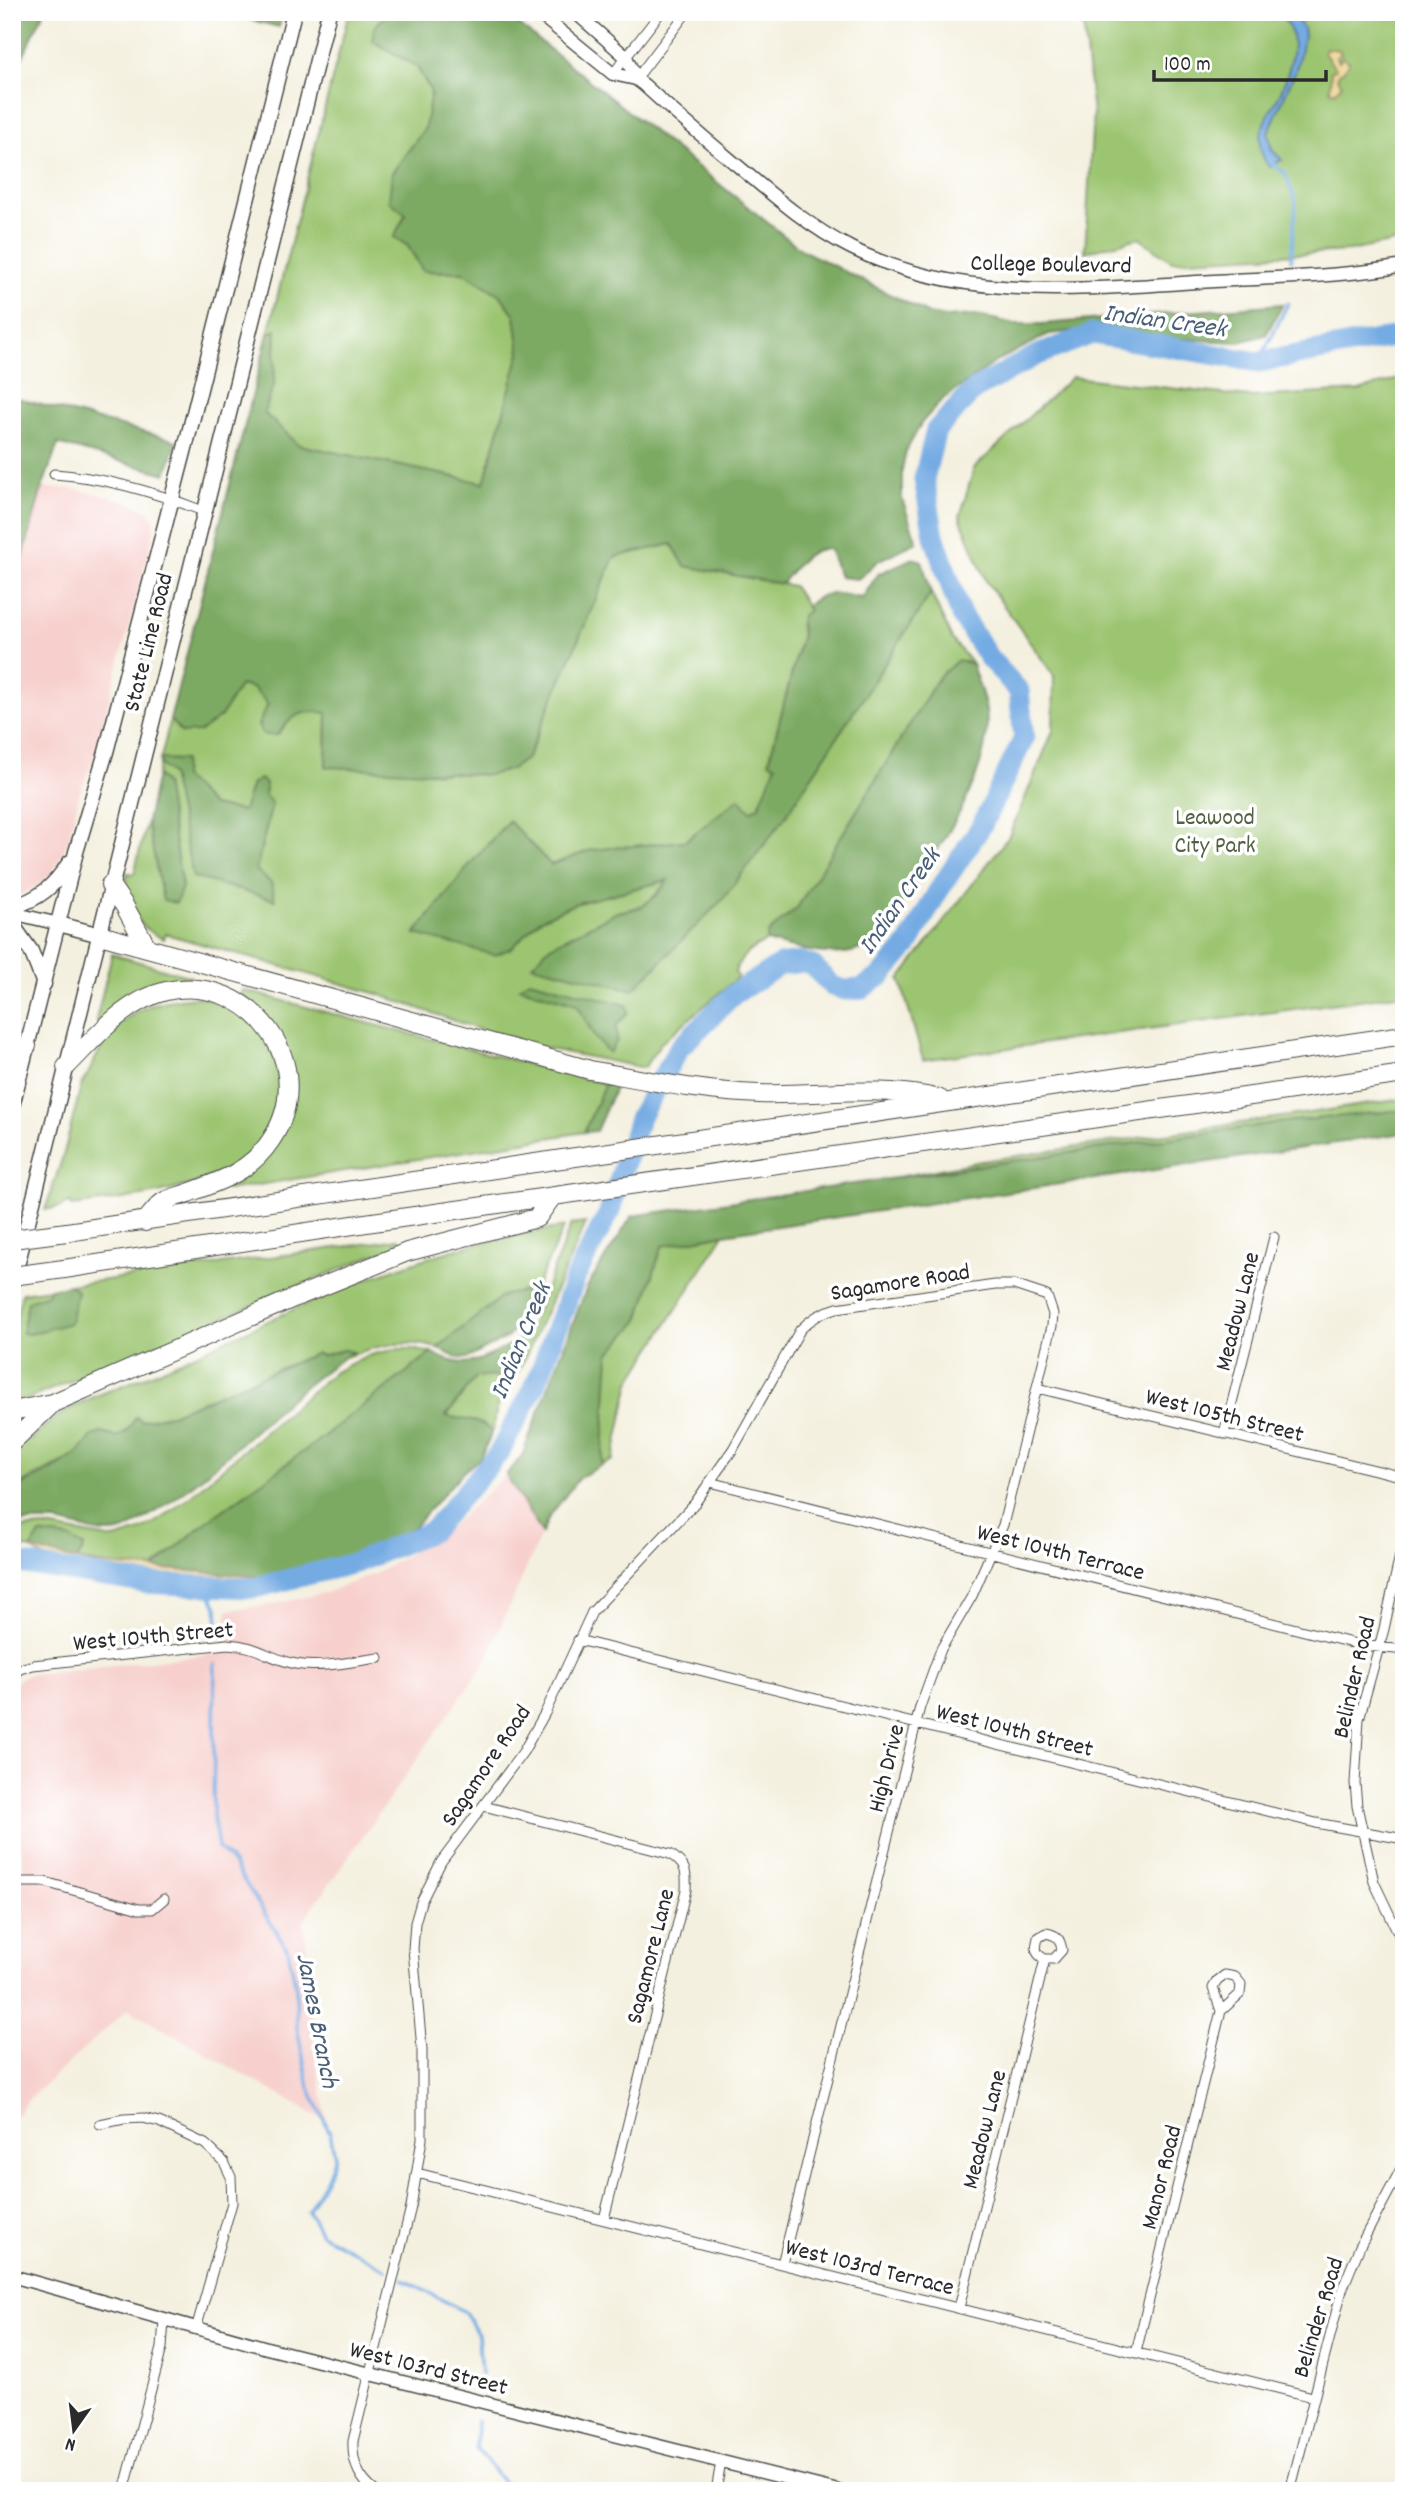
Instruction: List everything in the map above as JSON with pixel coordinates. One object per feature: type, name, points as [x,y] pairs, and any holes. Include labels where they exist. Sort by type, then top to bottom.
[{"type":"highway","points":[[110,885],[147,947]]},
{"type":"highway","points":[[100,935],[590,1070],[668,1084],[747,1093],[911,1092],[950,1102]]},
{"type":"highway","points":[[66,1067],[114,1019],[148,997],[178,989],[206,989],[234,999],[255,1014],[279,1046],[286,1076],[287,1099],[281,1122],[270,1142],[234,1175],[163,1202],[145,1222]]},
{"type":"highway","points":[[12,1239],[145,1222],[576,1155],[1404,1035]]},
{"type":"highway","points":[[12,1067],[27,1046]]},
{"type":"highway","points":[[12,1276],[1404,1074]]},
{"type":"highway","points":[[12,1412],[53,1404],[289,1300],[407,1252],[537,1218],[559,1196]]},
{"type":"highway","points":[[12,1442],[53,1404]]},
{"type":"main road","name":"State Line Road","points":[[12,1106],[76,852],[106,752],[294,12]]},
{"type":"main road","name":"State Line Road","points":[[12,1284],[328,12]]},
{"type":"main road","name":"College Boulevard","points":[[537,12],[613,74],[636,79]]},
{"type":"main road","name":"College Boulevard","points":[[575,12],[626,57],[636,79],[783,205],[849,247],[898,269],[974,285],[1106,289],[1361,273],[1404,266]]},
{"type":"main road","points":[[12,907],[38,898],[53,886],[76,852]]},
{"type":"main road","points":[[12,913],[100,935]]},
{"type":"main road","points":[[12,923],[31,951],[44,984]]},
{"type":"main road","name":"West 103rd Street","points":[[12,2276],[196,2329],[838,2491]]},
{"type":"street","points":[[613,74],[661,12]]},
{"type":"street","points":[[636,79],[687,12]]},
{"type":"street","points":[[54,474],[75,475],[171,499],[203,511]]},
{"type":"street","name":"Meadow Lane","points":[[1224,1434],[1274,1237]]},
{"type":"street","name":"Sagamore Road","points":[[375,2491],[356,2470],[352,2452],[417,2173],[424,2106],[413,1949],[415,1923],[430,1880],[523,1752],[545,1713],[578,1640],[600,1602],[695,1503],[733,1449],[800,1330],[809,1320],[837,1308],[995,1285],[1014,1285],[1047,1296]]},
{"type":"street","name":"High Drive","points":[[782,2264],[928,1682],[941,1649],[972,1596],[1003,1525],[1052,1326],[1053,1314],[1047,1296]]},
{"type":"street","name":"West 105th Street","points":[[1037,1388],[1404,1477]]},
{"type":"street","name":"West 104th Terrace","points":[[710,1482],[1360,1645],[1404,1650]]},
{"type":"street","name":"Belinder Road","points":[[1404,1537],[1395,1585],[1364,1694],[1356,1745],[1355,1783],[1362,1832],[1374,1882],[1404,1945]]},
{"type":"street","name":"West 104th Street","points":[[578,1640],[1315,1823],[1404,1839]]},
{"type":"street","name":"West 104th Street","points":[[12,1675],[33,1665],[227,1644],[258,1649],[299,1665],[379,1658]]},
{"type":"street","name":"Sagamore Lane","points":[[484,1806],[670,1854],[683,1863],[687,1872],[686,1890],[604,2220]]},
{"type":"street","points":[[12,1835],[15,1858],[12,1881],[45,1882],[139,1909],[152,1909],[164,1899]]},
{"type":"street","name":"Meadow Lane","points":[[959,2308],[1045,1959]]},
{"type":"street","name":"Manor Road","points":[[1136,2352],[1221,2011]]},
{"type":"street","points":[[100,2124],[142,2118],[159,2122],[205,2144],[224,2162],[231,2177],[232,2203],[196,2329]]},
{"type":"street","name":"Belinder Road","points":[[1290,2491],[1342,2290],[1360,2246],[1404,2163]]},
{"type":"street","name":"West 103rd Terrace","points":[[417,2173],[1313,2397]]},
{"type":"street","points":[[124,2491],[162,2347],[164,2319]]},
{"type":"street","points":[[716,2491],[721,2462]]},
{"type":"shaded area","points":[[42,488],[70,488],[129,502],[148,511],[154,520],[153,535],[93,761],[80,791],[68,842],[54,870],[42,882],[25,893],[12,896],[12,597]]},
{"type":"shaded area","points":[[506,1475],[542,1533],[484,1664],[304,1920],[316,2061],[327,2122],[128,2009],[30,2098],[12,2121],[12,1923],[19,1902],[24,1869],[12,1794],[12,1687],[15,1683],[32,1674],[223,1653],[228,1610],[270,1605],[328,1592],[377,1573],[445,1532]]},
{"type":"green space","points":[[12,12],[44,12],[12,79]]},
{"type":"green space","points":[[220,12],[283,12],[279,27]]},
{"type":"green space","points":[[349,12],[388,12],[374,28],[373,41],[417,67],[432,92],[425,128],[392,173],[406,213],[394,237],[408,246],[423,271],[463,272],[500,295],[515,315],[520,353],[484,483],[299,445],[264,413],[274,384],[276,331],[268,334]]},
{"type":"green space","points":[[388,12],[503,12],[802,250],[929,314],[946,317],[976,315],[1015,324],[1042,324],[1283,304],[1266,335],[1239,342],[1159,338],[1099,328],[1049,334],[995,362],[942,400],[922,422],[906,451],[902,470],[902,499],[917,542],[879,560],[858,579],[840,577],[829,549],[814,551],[808,555],[781,584],[685,566],[672,544],[614,557],[527,758],[511,769],[490,775],[326,767],[327,713],[303,713],[293,718],[277,735],[263,735],[258,725],[268,704],[253,688],[240,685],[221,716],[200,732],[182,733],[170,720],[268,334],[276,330],[274,384],[264,413],[299,445],[484,483],[520,353],[515,315],[500,295],[463,272],[423,271],[408,246],[394,237],[406,214],[389,201],[392,173],[425,128],[431,92],[417,67],[373,41],[374,28]]},
{"type":"green space","points":[[1082,12],[1404,12],[1404,240],[1350,251],[1172,261],[1139,238],[1085,252],[1093,114]]},
{"type":"green space","name":"Leawood City Park","points":[[1072,377],[1249,397],[1359,391],[1404,377],[1404,994],[923,1060],[900,979],[1009,836],[1053,731],[1054,676],[986,581],[960,517],[974,468]]},
{"type":"green space","points":[[12,397],[177,441],[166,474],[58,444],[42,488],[12,597]]},
{"type":"green space","points":[[672,544],[685,566],[793,586],[809,610],[800,624],[802,634],[769,761],[776,765],[759,806],[751,811],[739,799],[685,841],[591,850],[551,865],[508,821],[415,934],[512,948],[539,920],[574,904],[669,880],[647,902],[617,912],[722,900],[785,817],[931,593],[952,639],[972,664],[958,660],[939,677],[797,908],[768,933],[767,941],[743,957],[735,972],[738,977],[660,1044],[644,1068],[549,1049],[475,1028],[378,994],[166,934],[164,939],[146,928],[139,920],[127,894],[127,873],[134,874],[147,821],[163,900],[176,903],[182,887],[165,784],[157,775],[170,720],[182,733],[221,716],[239,685],[253,688],[268,704],[258,725],[277,735],[298,714],[327,712],[326,766],[490,775],[511,769],[528,757],[614,557]],"holes":[[[171,774],[182,777],[212,806],[244,811],[252,784],[272,804],[256,870],[271,883],[193,877]],[[521,988],[628,1013],[616,1026],[595,1038],[577,1004]]]},
{"type":"green space","points":[[913,558],[922,561],[931,593],[785,817],[722,900],[633,990],[532,965],[550,946],[617,912],[640,908],[656,896],[668,880],[574,904],[539,920],[512,948],[495,955],[415,934],[472,862],[509,821],[551,865],[591,850],[685,841],[739,798],[751,811],[759,806],[776,765],[769,762],[802,634],[802,615],[809,610],[806,606],[826,595],[862,598],[878,574]]},
{"type":"green space","points":[[958,660],[972,664],[985,705],[986,739],[966,801],[930,862],[875,940],[860,949],[846,953],[823,953],[767,941],[768,933],[797,908],[939,677]]},
{"type":"green space","points":[[160,759],[184,760],[183,777],[212,806],[243,811],[252,784],[260,779],[266,784],[264,795],[272,803],[256,870],[271,883],[275,900],[193,877],[171,774],[161,765]]},
{"type":"green space","points":[[157,775],[165,784],[182,887],[176,903],[163,900],[147,821]]},
{"type":"green space","points":[[112,954],[191,977],[188,982],[100,1024],[96,1020]]},
{"type":"green space","points":[[529,980],[627,1005],[628,1013],[616,1026],[617,1041],[609,1053],[595,1038],[577,1004],[520,987]]},
{"type":"green space","points":[[243,990],[605,1084],[584,1132],[227,1190],[225,1187],[290,1105],[256,1006],[241,995]]},
{"type":"green space","points":[[202,997],[242,1014],[261,1032],[272,1051],[277,1070],[278,1091],[267,1130],[255,1147],[240,1161],[222,1172],[186,1186],[110,1201],[71,1206],[71,1202],[45,1210],[64,1153],[82,1083],[113,1032],[123,1021],[146,1007],[172,1000]]},
{"type":"green space","points":[[605,1084],[616,1086],[596,1131],[584,1132]]},
{"type":"green space","points":[[1404,1099],[1404,1110],[1284,1122],[897,1177],[982,1161]]},
{"type":"green space","points":[[1404,1110],[1404,1133],[724,1234],[662,1246],[639,1320],[609,1354],[602,1465],[579,1478],[549,1517],[542,1533],[506,1475],[522,1456],[587,1287],[632,1216],[1284,1122]]},
{"type":"green space","points":[[586,1223],[523,1362],[498,1404],[492,1433],[487,1427],[446,1417],[476,1377],[503,1376],[520,1358],[516,1342],[527,1334],[531,1326],[571,1225]]},
{"type":"green space","points":[[564,1227],[530,1300],[525,1291],[437,1348],[402,1344],[379,1347],[345,1357],[352,1352],[343,1350],[319,1356],[317,1353],[169,1415],[142,1421],[117,1437],[101,1433],[92,1436],[73,1456],[31,1478],[12,1493],[12,1461],[21,1441],[28,1436],[32,1439],[59,1415],[75,1406],[303,1305],[376,1276],[464,1247]]},
{"type":"green space","points":[[724,1234],[630,1382],[613,1460],[602,1465],[609,1353],[639,1320],[662,1246]]},
{"type":"green space","points":[[400,1239],[401,1246],[378,1253],[28,1399],[12,1402],[12,1332],[22,1293],[50,1289],[22,1332],[30,1334],[77,1291],[70,1285]]},
{"type":"green space","points":[[70,1285],[77,1291],[70,1323],[30,1334],[22,1333],[28,1301],[48,1294],[50,1289]]},
{"type":"green space","points":[[525,1291],[530,1300],[522,1319],[508,1337],[468,1358],[457,1358],[437,1348],[504,1295]]},
{"type":"green space","points":[[516,1342],[520,1357],[503,1376],[476,1377],[446,1416],[477,1422],[492,1433],[480,1458],[462,1473],[414,1527],[396,1537],[308,1571],[270,1579],[154,1568],[200,1527],[431,1353],[465,1363],[483,1358]]},
{"type":"green space","points":[[397,1349],[431,1353],[200,1527],[154,1568],[124,1568],[77,1560],[84,1546],[40,1534],[31,1549],[12,1546],[12,1529],[47,1527],[114,1539],[138,1532],[188,1498],[333,1373],[366,1356]]},
{"type":"green space","points":[[343,1350],[353,1352],[301,1390],[179,1496],[132,1527],[119,1532],[103,1533],[55,1522],[12,1523],[13,1490],[67,1461],[92,1436],[101,1433],[117,1437],[127,1431],[136,1417],[142,1421],[169,1415],[317,1353],[320,1356]]},
{"type":"green space","points":[[40,1534],[69,1538],[84,1547],[77,1560],[31,1549]]},
{"type":"sand","points":[[1326,48],[1339,50],[1341,53],[1336,57],[1338,62],[1343,57],[1349,62],[1339,73],[1337,78],[1342,84],[1335,92],[1330,90],[1331,71],[1336,69],[1324,53]]},
{"type":"sand","points":[[31,1549],[93,1564],[270,1579],[193,1584],[129,1579],[99,1575],[51,1562]]},
{"type":"water","points":[[1278,12],[1292,12],[1303,28],[1304,36],[1296,70],[1268,133],[1272,150],[1282,160],[1269,167],[1261,150],[1261,135],[1286,79],[1293,43],[1287,23]]},
{"type":"waterway","points":[[1271,163],[1285,173],[1296,203],[1291,260]]},
{"type":"waterway","points":[[1259,362],[1288,303]]},
{"type":"waterway","name":"Indian Creek","points":[[12,1562],[143,1583],[254,1588],[355,1563],[432,1531],[499,1453],[536,1384],[576,1276],[609,1213],[640,1116],[679,1048],[734,994],[780,965],[802,962],[813,966],[832,986],[845,990],[861,989],[881,976],[908,945],[937,893],[982,825],[1024,738],[1019,691],[989,658],[961,615],[934,536],[924,479],[936,430],[975,389],[1035,356],[1092,334],[1259,362],[1404,335]]},
{"type":"waterway","name":"James Branch","points":[[205,1585],[217,1607],[218,1631]]},
{"type":"waterway","name":"James Branch","points":[[215,1664],[213,1814],[218,1848],[232,1862],[288,1950],[296,1988],[297,2027],[309,2087],[330,2133],[335,2157],[327,2178],[308,2211],[321,2234],[386,2269]]},
{"type":"waterway","name":"James Branch","points":[[403,2279],[465,2312],[478,2335],[481,2375]]},
{"type":"waterway","name":"James Branch","points":[[477,2421],[476,2448],[510,2491]]}]
